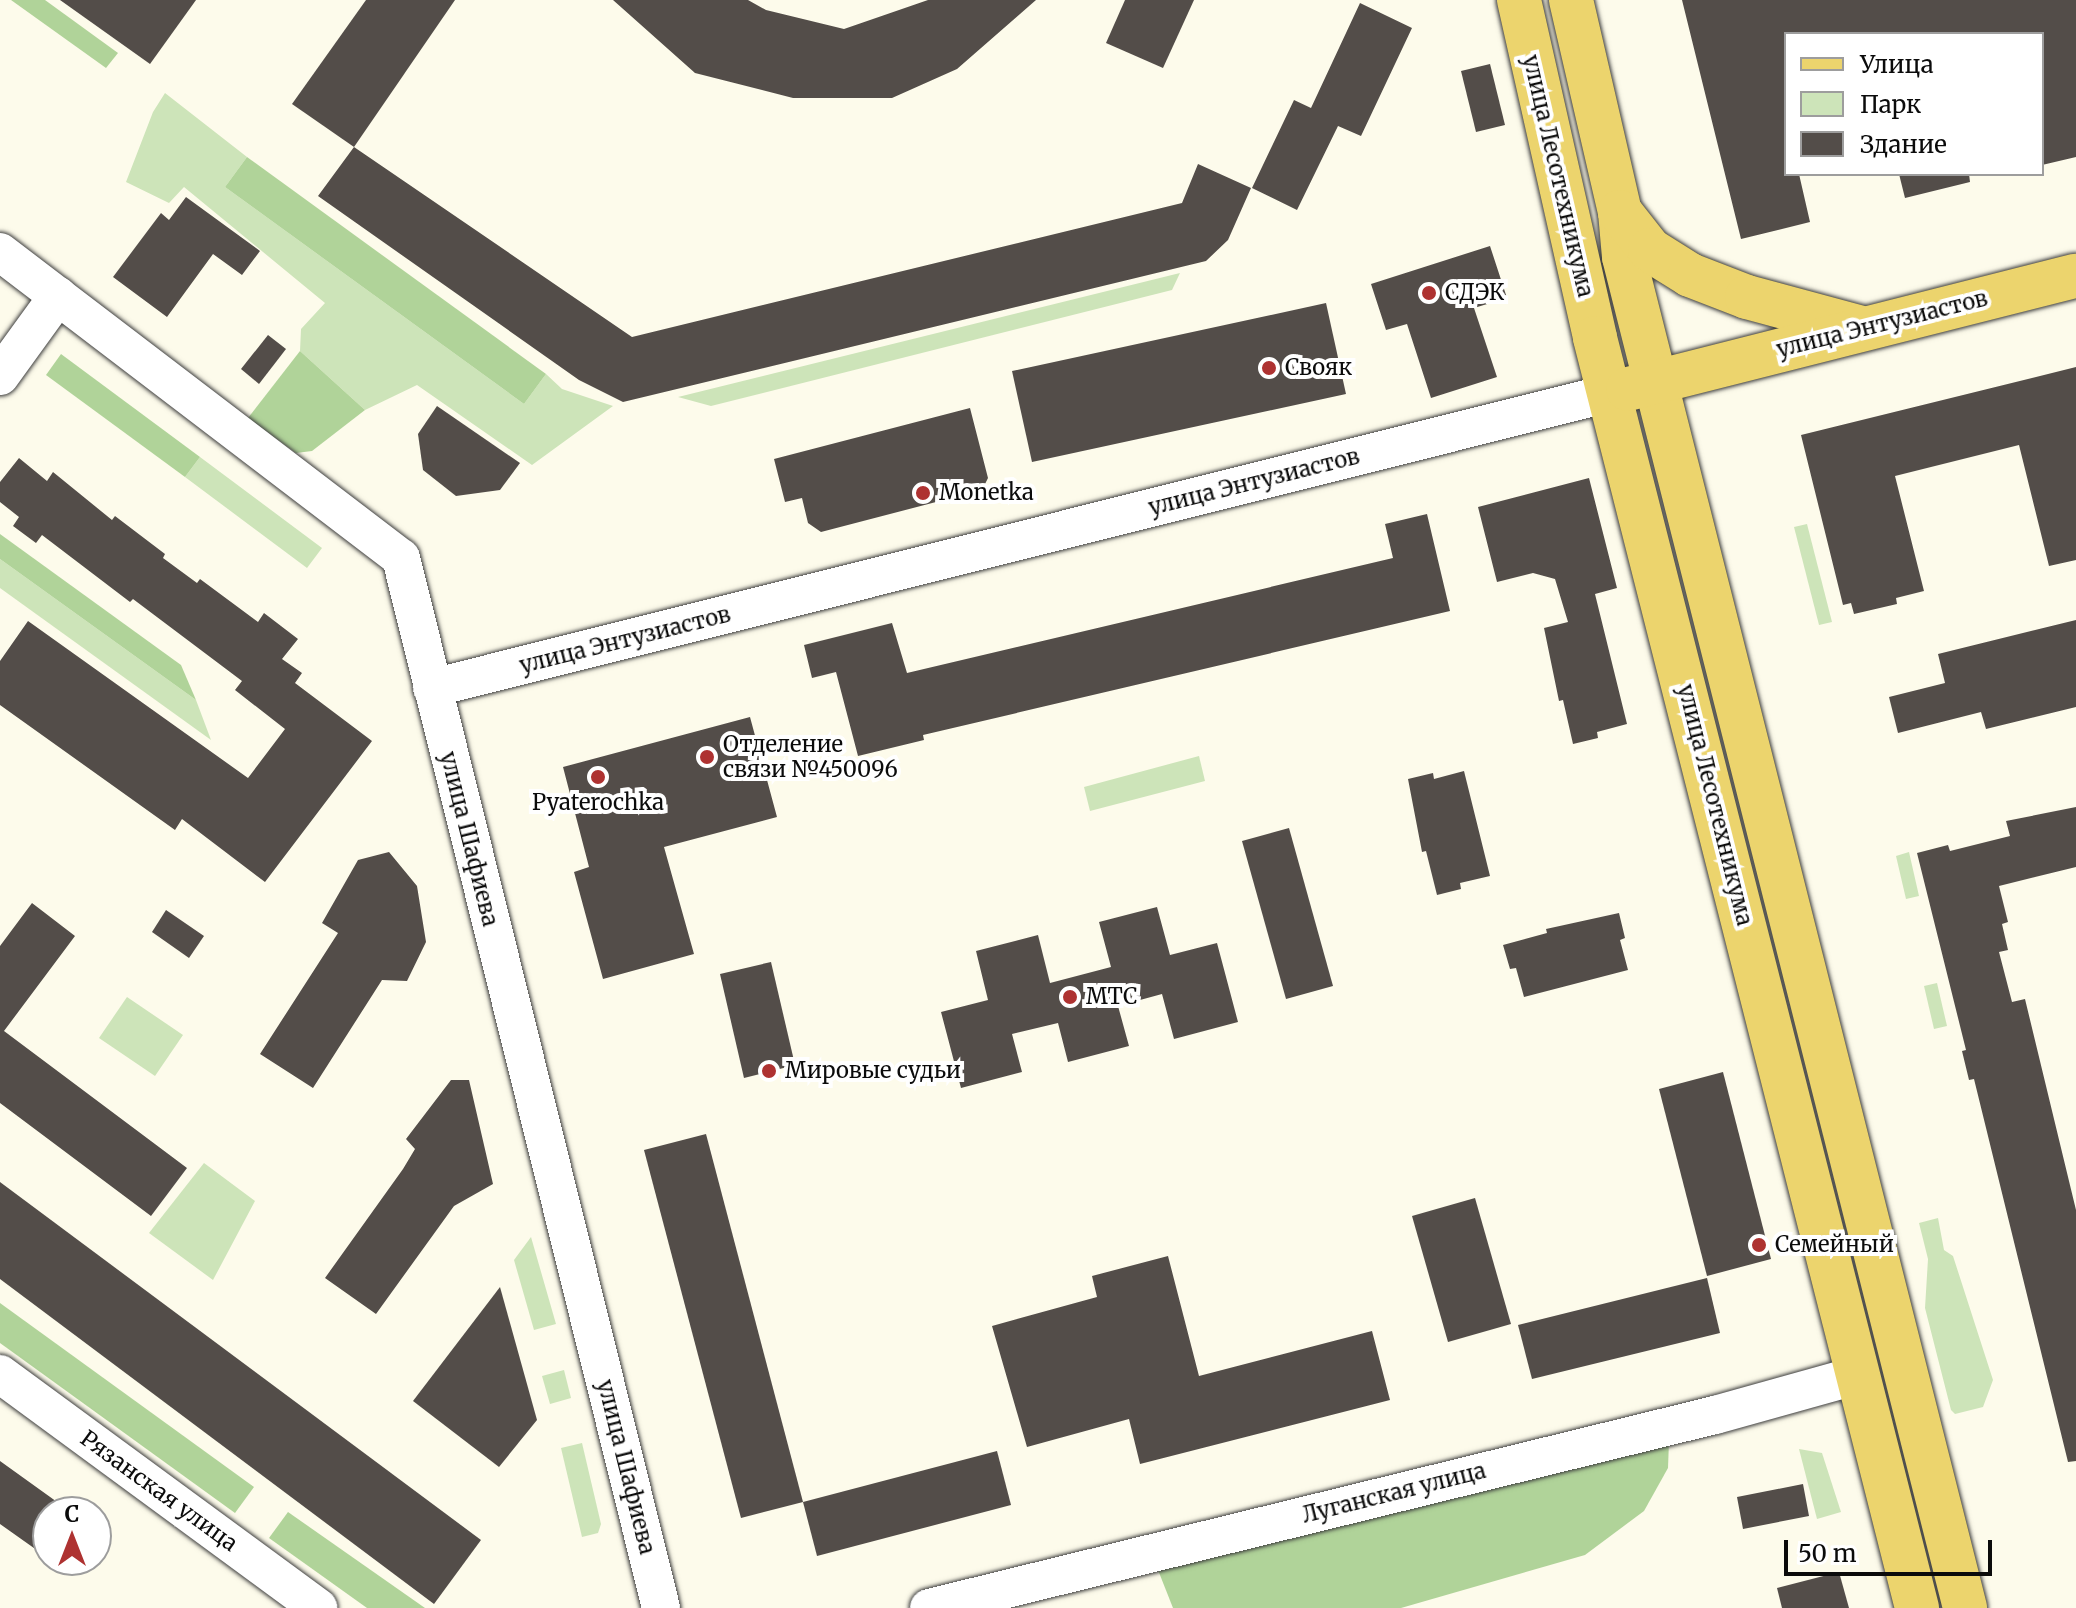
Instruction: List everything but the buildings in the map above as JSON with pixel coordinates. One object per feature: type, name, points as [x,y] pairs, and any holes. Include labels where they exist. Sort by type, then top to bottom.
[{"type":"main road","name":"улица Лесотехникума","points":[[1519,0],[1610,393],[1917,1608]]},
{"type":"main road","name":"улица Лесотехникума","points":[[1571,0],[1620,212],[1624,257],[1965,1608]]},
{"type":"main road","points":[[1620,212],[1650,250],[1690,275],[1747,297],[1864,329]]},
{"type":"main road","name":"улица Энтузиастов","points":[[1610,393],[2076,276]]},
{"type":"street","name":"улица Шафиева","points":[[0,252],[401,558],[661,1608]]},
{"type":"street","points":[[0,376],[58,296]]},
{"type":"street","name":"улица Энтузиастов","points":[[432,688],[1610,393]]},
{"type":"street","name":"Рязанская улица","points":[[0,1374],[318,1608]]},
{"type":"street","name":"Луганская улица","points":[[929,1608],[1715,1415],[1858,1375]]},
{"type":"green space","points":[[11,0],[45,0],[118,53],[106,68]]},
{"type":"green space","points":[[165,93],[247,157],[225,187],[524,404],[546,374],[562,389],[613,406],[532,465],[417,385],[365,410],[300,351],[301,329],[325,303],[184,187],[169,203],[126,182],[153,112]]},
{"type":"green space","points":[[247,157],[546,374],[524,404],[225,187]]},
{"type":"green space","points":[[1180,273],[1172,290],[711,406],[678,397]]},
{"type":"green space","points":[[300,351],[365,410],[312,451],[296,453],[248,418]]},
{"type":"green space","points":[[61,354],[200,457],[185,477],[46,375]]},
{"type":"green space","points":[[200,457],[322,548],[307,568],[185,477]]},
{"type":"green space","points":[[1807,524],[1832,622],[1819,625],[1794,527]]},
{"type":"green space","points":[[0,534],[181,665],[196,700],[0,559]]},
{"type":"green space","points":[[0,559],[196,700],[211,740],[0,588]]},
{"type":"green space","points":[[1199,756],[1205,781],[1090,811],[1084,787]]},
{"type":"green space","points":[[1909,852],[1919,896],[1906,899],[1896,856]]},
{"type":"green space","points":[[1937,983],[1947,1026],[1934,1029],[1924,986]]},
{"type":"green space","points":[[127,997],[183,1035],[155,1076],[99,1038]]},
{"type":"green space","points":[[204,1163],[255,1201],[213,1280],[149,1233]]},
{"type":"green space","points":[[1938,1218],[1944,1250],[1953,1256],[1993,1380],[1983,1407],[1955,1414],[1951,1410],[1925,1308],[1928,1259],[1919,1223]]},
{"type":"green space","points":[[531,1237],[556,1324],[534,1330],[514,1260]]},
{"type":"green space","points":[[0,1303],[254,1487],[235,1513],[0,1343]]},
{"type":"green space","points":[[564,1370],[571,1398],[550,1404],[542,1376]]},
{"type":"green space","points":[[1669,1441],[1668,1468],[1644,1511],[1585,1555],[1401,1608],[1173,1608],[1158,1570]]},
{"type":"green space","points":[[582,1443],[601,1524],[598,1533],[582,1537],[561,1448]]},
{"type":"green space","points":[[1799,1449],[1822,1453],[1841,1512],[1817,1519]]},
{"type":"green space","points":[[288,1512],[425,1608],[367,1608],[269,1538]]},
{"type":"place","name":"СДЭК","points":[[1429,293]]},
{"type":"place","name":"Свояк","points":[[1269,368]]},
{"type":"place","name":"Monetka","points":[[923,493]]},
{"type":"place","name":"Отделение связи №450096","points":[[707,757]]},
{"type":"place","name":"Pyaterochka","points":[[598,777]]},
{"type":"place","name":"МТС","points":[[1070,997]]},
{"type":"place","name":"Мировые судьи","points":[[769,1071]]},
{"type":"place","name":"Семейный","points":[[1759,1245]]}]
